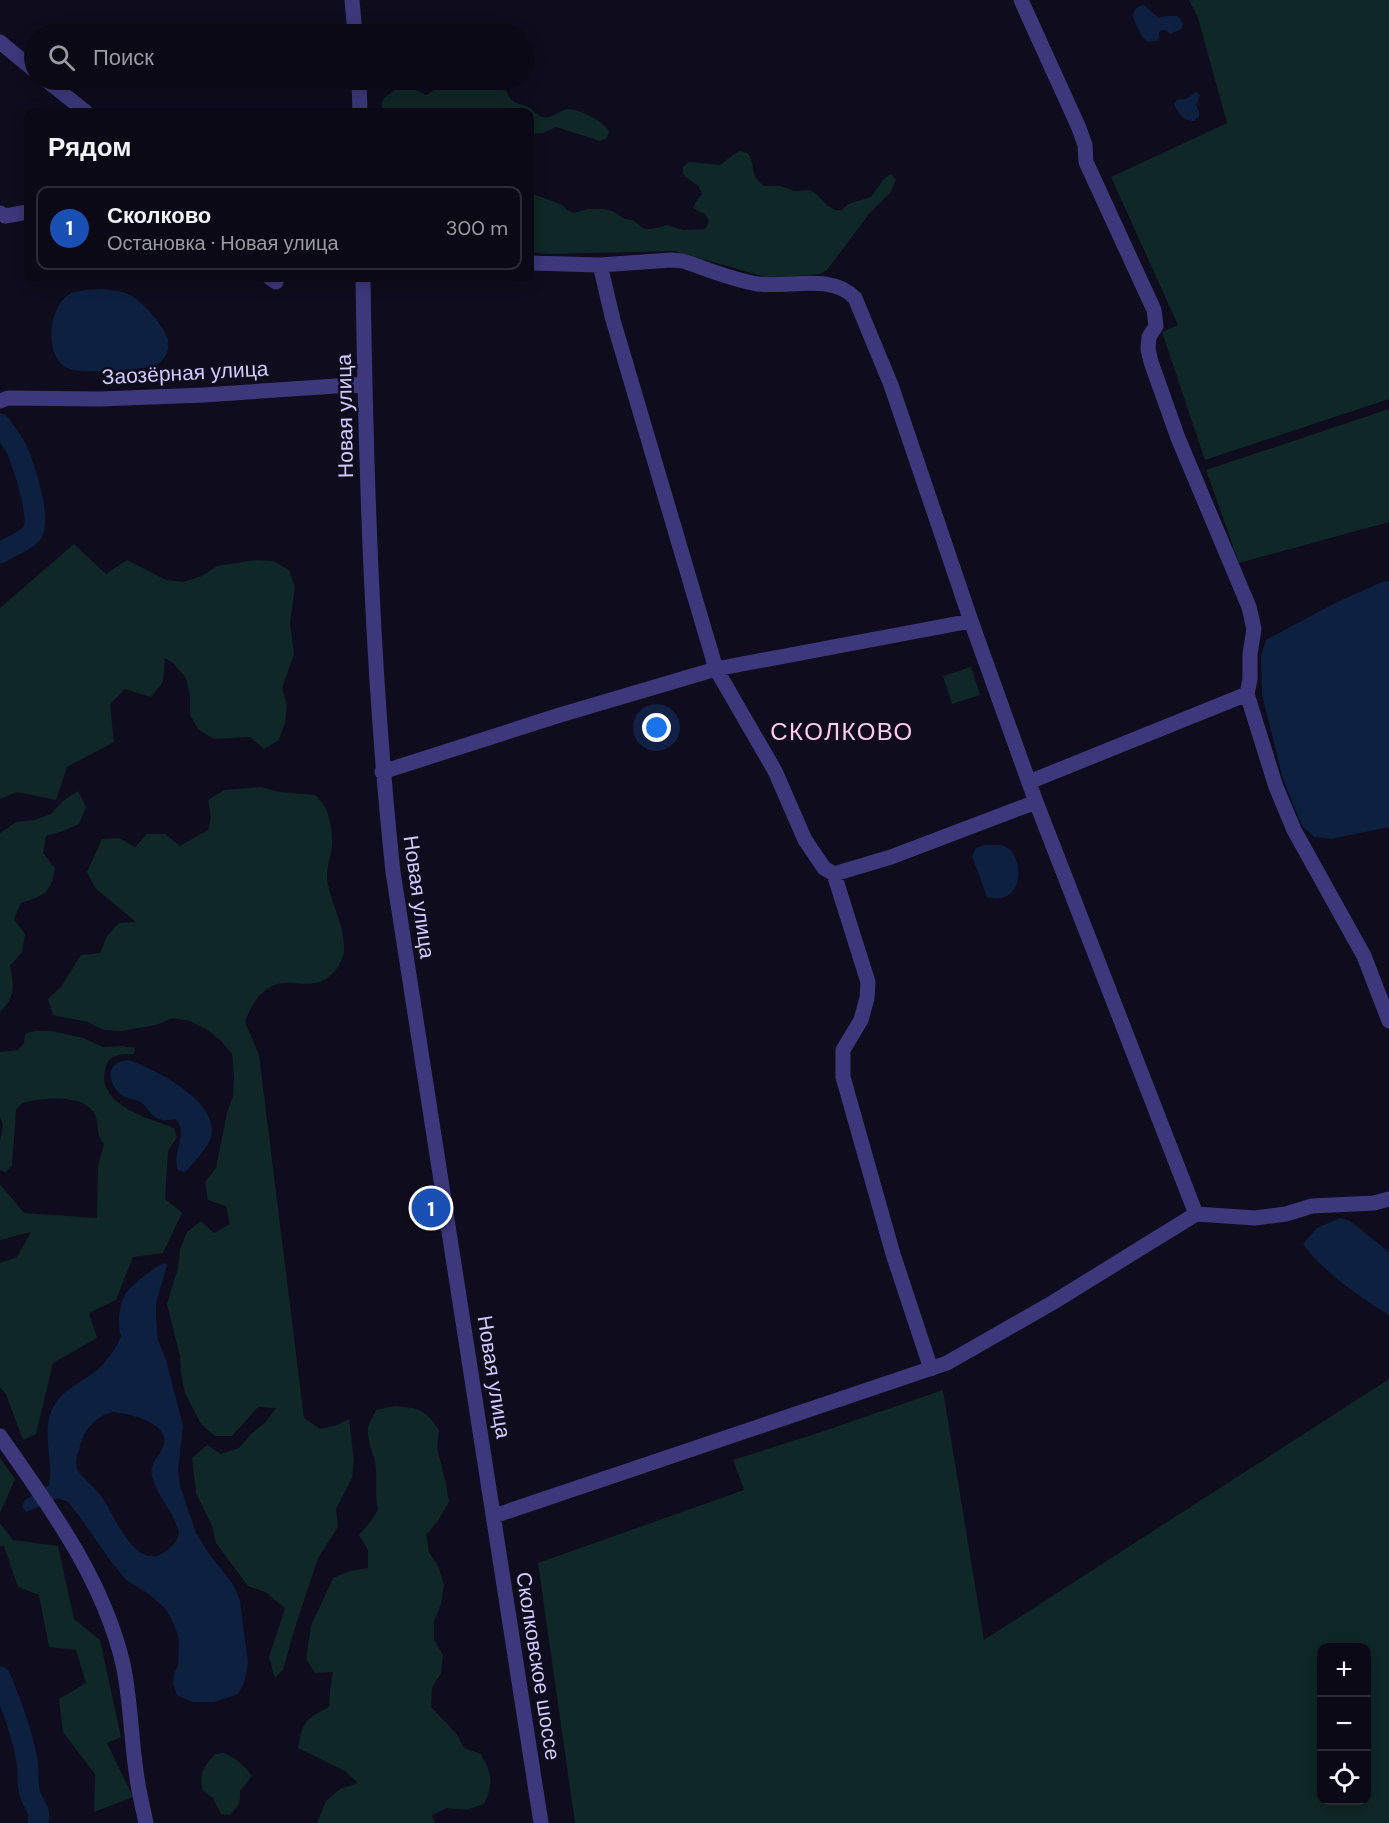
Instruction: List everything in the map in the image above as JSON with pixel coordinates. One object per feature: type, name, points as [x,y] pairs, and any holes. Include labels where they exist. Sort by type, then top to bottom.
[{"type":"street","points":[[352,0],[354,24]]},
{"type":"street","points":[[1021,0],[1085,145],[1086,162],[1154,310],[1156,326],[1149,338],[1148,349],[1151,362],[1178,438],[1249,607],[1254,629],[1247,694],[1276,787],[1294,830],[1365,956],[1389,1022]]},
{"type":"street","points":[[0,42],[24,62]]},
{"type":"street","points":[[58,90],[81,108]]},
{"type":"street","points":[[359,90],[360,108]]},
{"type":"street","points":[[0,213],[5,216],[24,213]]},
{"type":"street","points":[[534,263],[600,265],[682,261],[758,284],[829,283],[849,292],[855,298],[891,385],[971,621],[1036,802],[1196,1214]]},
{"type":"street","points":[[600,265],[613,320],[716,669],[776,771],[805,840],[824,868],[834,874],[868,982],[867,998],[861,1020],[843,1050],[843,1077],[893,1254],[931,1369]]},
{"type":"street","name":"Новая улица","points":[[363,282],[369,546],[382,772],[398,907],[494,1516]]},
{"type":"street","name":"Заозёрная улица","points":[[4,399],[204,395],[365,384]]},
{"type":"street","points":[[382,772],[560,714],[716,669],[971,621]]},
{"type":"street","points":[[1029,782],[1247,694]]},
{"type":"street","points":[[834,874],[891,857],[1036,802]]},
{"type":"street","points":[[494,1516],[931,1369],[967,1352],[1044,1308],[1196,1214],[1255,1218],[1286,1214],[1312,1206],[1374,1203],[1389,1198]]},
{"type":"street","points":[[0,1436],[53,1512],[90,1575],[110,1619],[123,1664],[130,1708],[136,1778],[146,1823]]},
{"type":"street","name":"Сколковское шоссе","points":[[494,1516],[541,1823]]},
{"type":"green space","points":[[1189,0],[1389,0],[1389,399],[1205,460],[1162,332],[1178,325],[1111,177],[1227,123],[1198,18]]},
{"type":"green space","points":[[395,90],[417,90],[426,95],[434,90],[506,90],[512,100],[529,108],[382,108],[384,99]]},
{"type":"green space","points":[[568,109],[591,117],[609,131],[607,138],[600,141],[556,127],[543,133],[534,134],[534,112],[546,118]]},
{"type":"green space","points":[[740,151],[748,153],[754,174],[764,186],[780,186],[795,191],[810,190],[835,210],[842,210],[848,204],[871,197],[884,179],[891,174],[896,180],[890,193],[869,214],[827,270],[820,274],[769,278],[674,251],[534,252],[534,194],[562,205],[574,213],[588,209],[612,211],[625,219],[633,220],[644,229],[667,225],[683,230],[705,229],[709,222],[706,215],[693,208],[702,194],[701,190],[683,174],[683,167],[689,162],[720,165]]},
{"type":"green space","points":[[1389,409],[1389,522],[1239,563],[1206,470]]},
{"type":"green space","points":[[74,544],[106,574],[127,560],[166,580],[183,582],[202,576],[217,566],[255,560],[273,561],[289,570],[295,587],[290,623],[294,654],[282,688],[287,705],[285,723],[279,740],[264,749],[250,737],[214,739],[199,730],[190,715],[190,695],[186,678],[173,663],[165,658],[163,682],[151,697],[125,689],[110,704],[114,742],[67,767],[56,800],[17,792],[0,799],[0,608]]},
{"type":"green space","points":[[971,667],[980,695],[952,704],[943,676]]},
{"type":"green space","points":[[261,787],[279,792],[315,795],[326,809],[332,832],[327,877],[344,940],[341,962],[333,973],[318,982],[280,983],[267,989],[255,1001],[245,1022],[259,1055],[304,1418],[320,1429],[349,1419],[354,1460],[352,1478],[336,1509],[338,1527],[318,1558],[283,1670],[275,1678],[269,1657],[285,1608],[265,1592],[248,1586],[216,1543],[212,1526],[196,1493],[192,1458],[207,1445],[221,1454],[239,1448],[266,1422],[276,1408],[258,1407],[232,1436],[215,1436],[201,1424],[185,1393],[180,1356],[167,1304],[178,1268],[180,1249],[187,1232],[201,1221],[214,1233],[230,1224],[226,1206],[208,1200],[205,1182],[216,1168],[227,1113],[233,1096],[232,1054],[206,1029],[190,1021],[173,1018],[156,1025],[121,1031],[104,1030],[88,1022],[53,1015],[48,999],[61,987],[81,955],[100,953],[107,936],[119,923],[136,922],[95,888],[87,872],[102,839],[119,838],[135,847],[147,834],[165,834],[180,846],[208,830],[211,818],[208,800],[224,790]]},
{"type":"green space","points":[[78,791],[86,807],[79,824],[46,836],[43,853],[55,868],[49,888],[36,898],[21,903],[14,919],[25,934],[22,952],[10,966],[13,986],[11,996],[0,1012],[0,833],[16,822],[34,820],[51,814],[63,801]]},
{"type":"green space","points":[[34,1031],[51,1031],[83,1038],[103,1047],[135,1048],[134,1054],[120,1055],[109,1061],[105,1070],[105,1082],[109,1093],[117,1102],[140,1115],[174,1128],[177,1137],[168,1151],[165,1199],[182,1213],[163,1253],[133,1257],[116,1300],[89,1313],[97,1338],[53,1363],[36,1434],[23,1440],[6,1394],[0,1387],[0,1263],[17,1257],[31,1232],[0,1240],[0,1184],[24,1213],[97,1218],[98,1166],[104,1144],[99,1136],[94,1113],[81,1102],[50,1099],[22,1103],[16,1110],[12,1165],[6,1172],[0,1170],[0,1142],[3,1124],[0,1117],[0,1052],[18,1050],[24,1043],[25,1034]]},
{"type":"green space","points":[[1389,1379],[1389,1823],[575,1823],[538,1563],[744,1490],[733,1460],[943,1390],[984,1640]]},
{"type":"green space","points":[[394,1406],[421,1411],[439,1430],[437,1448],[449,1502],[438,1521],[426,1535],[429,1552],[439,1568],[444,1585],[441,1604],[434,1621],[434,1640],[443,1655],[441,1673],[432,1688],[431,1707],[456,1733],[464,1748],[481,1754],[488,1768],[489,1790],[484,1804],[466,1810],[447,1808],[432,1815],[435,1823],[317,1823],[326,1801],[340,1789],[358,1783],[345,1771],[298,1748],[306,1722],[329,1707],[333,1672],[315,1673],[306,1659],[311,1626],[333,1578],[350,1571],[368,1568],[368,1550],[359,1535],[378,1510],[376,1467],[368,1428],[376,1410]]},
{"type":"green space","points":[[0,1458],[15,1479],[0,1513]]},
{"type":"green space","points":[[0,1523],[13,1540],[58,1546],[74,1619],[100,1640],[121,1737],[107,1743],[133,1797],[94,1812],[95,1774],[63,1732],[59,1699],[86,1683],[76,1650],[49,1647],[39,1595],[18,1587],[4,1546],[0,1546]]},
{"type":"green space","points":[[224,1753],[240,1763],[252,1776],[240,1791],[238,1804],[230,1815],[221,1814],[213,1798],[203,1791],[202,1785],[203,1771],[208,1763],[215,1754]]},
{"type":"water","points":[[1144,5],[1159,18],[1178,16],[1183,24],[1181,29],[1170,34],[1166,30],[1161,30],[1156,41],[1148,42],[1141,34],[1133,16],[1136,8]]},
{"type":"water","points":[[1196,92],[1200,95],[1196,105],[1199,116],[1194,121],[1190,121],[1181,116],[1174,104],[1177,100],[1186,99]]},
{"type":"water","points":[[104,289],[135,298],[158,322],[168,342],[168,349],[160,363],[150,367],[84,371],[67,368],[60,362],[55,354],[51,332],[56,311],[61,302],[75,292]]},
{"type":"water","points":[[1389,581],[1389,827],[1331,839],[1314,837],[1302,826],[1283,779],[1262,694],[1261,656],[1266,640],[1335,603]]},
{"type":"water","points":[[985,845],[1004,846],[1016,858],[1018,878],[1015,888],[1009,895],[1000,898],[987,897],[972,856],[976,848]]},
{"type":"water","points":[[129,1060],[185,1090],[207,1113],[212,1126],[210,1140],[200,1156],[184,1172],[178,1170],[176,1163],[181,1131],[176,1119],[158,1119],[141,1102],[121,1095],[112,1082],[113,1067],[122,1061]]},
{"type":"water","points":[[1340,1218],[1350,1221],[1389,1252],[1389,1315],[1331,1274],[1303,1244],[1317,1228]]},
{"type":"water","points":[[164,1263],[167,1265],[156,1304],[156,1317],[158,1340],[166,1360],[183,1426],[178,1470],[180,1486],[196,1533],[233,1584],[240,1601],[248,1663],[244,1683],[238,1694],[214,1702],[192,1702],[177,1695],[173,1684],[178,1666],[179,1639],[165,1608],[126,1580],[68,1502],[58,1498],[26,1512],[22,1506],[25,1500],[49,1485],[48,1427],[54,1406],[64,1393],[105,1362],[121,1336],[119,1314],[126,1293],[149,1272]],"holes":[[[114,1412],[148,1421],[162,1432],[163,1447],[151,1472],[157,1490],[176,1523],[178,1534],[172,1546],[157,1556],[147,1556],[131,1544],[101,1496],[77,1468],[81,1443],[90,1425]]]},
{"type":"waterway","points":[[0,424],[21,459],[35,517],[32,533],[21,542],[0,553]]},
{"type":"waterway","points":[[0,1677],[22,1739],[28,1764],[30,1794],[37,1809],[38,1823]]},
{"type":"place","name":"Сколково","points":[[431,1208]]},
{"type":"district","name":"СКОЛКОВО","points":[[842,731]]}]
